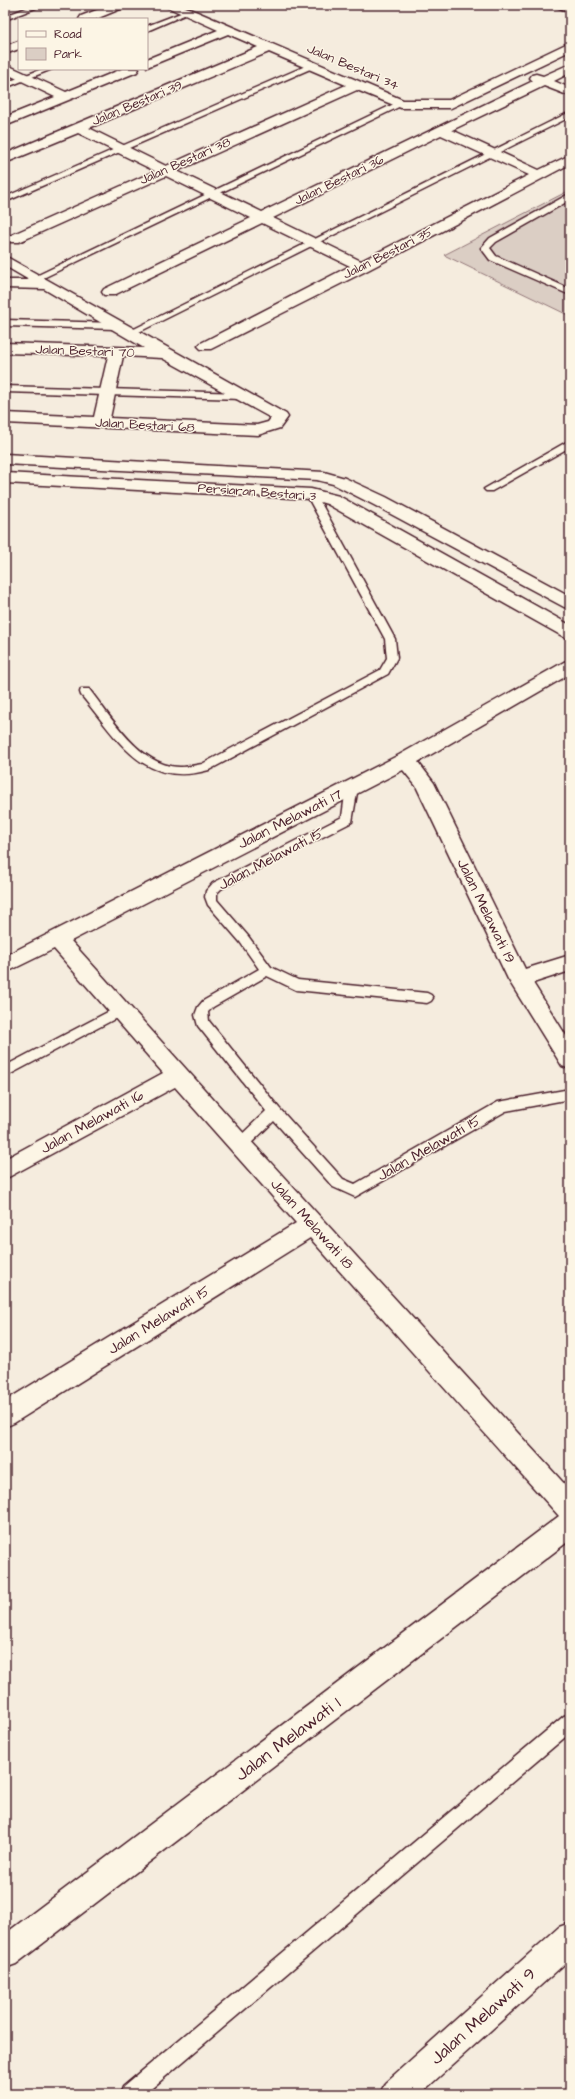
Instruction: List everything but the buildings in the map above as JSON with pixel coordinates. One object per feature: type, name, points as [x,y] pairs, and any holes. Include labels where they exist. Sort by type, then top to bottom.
[{"type":"street","points":[[88,18],[121,5]]},
{"type":"street","name":"Jalan Bestari 34","points":[[171,5],[401,104],[451,104],[518,70],[570,46]]},
{"type":"street","points":[[561,5],[570,8]]},
{"type":"street","points":[[148,63],[228,30]]},
{"type":"street","points":[[5,50],[18,45]]},
{"type":"street","name":"Jalan Bestari 39","points":[[5,159],[268,47]]},
{"type":"street","points":[[5,68],[66,97]]},
{"type":"street","name":"Jalan Bestari 36","points":[[109,292],[570,68]]},
{"type":"street","points":[[5,122],[131,70]]},
{"type":"street","points":[[518,70],[570,92]]},
{"type":"street","name":"Jalan Bestari 38","points":[[14,239],[357,85]]},
{"type":"street","points":[[78,128],[363,266]]},
{"type":"street","points":[[440,130],[540,175]]},
{"type":"street","name":"Jalan Bestari 35","points":[[206,346],[570,159]]},
{"type":"street","points":[[5,260],[164,354],[242,396]]},
{"type":"street","points":[[5,284],[42,281]]},
{"type":"street","name":"Jalan Bestari 70","points":[[5,348],[164,354]]},
{"type":"street","points":[[101,423],[116,352]]},
{"type":"street","name":"Jalan Bestari 68","points":[[5,418],[258,430],[274,425],[280,416],[242,396]]},
{"type":"street","name":"Persiaran Bestari 3","points":[[5,459],[318,475],[339,481],[380,501],[570,603]]},
{"type":"street","name":"Persiaran Bestari 3","points":[[5,478],[311,494],[333,500],[570,633]]},
{"type":"street","name":"Jalan Melawati 17","points":[[5,965],[406,760],[570,666]]},
{"type":"street","name":"Jalan Melawati 19","points":[[406,760],[424,783],[519,979],[570,1060]]},
{"type":"street","name":"Jalan Melawati 18","points":[[56,938],[240,1145],[570,1509]]},
{"type":"street","points":[[519,979],[570,963]]},
{"type":"street","name":"Jalan Melawati 16","points":[[5,1170],[179,1075]]},
{"type":"street","name":"Jalan Melawati 15","points":[[5,1415],[313,1224]]},
{"type":"street","name":"Jalan Melawati 1","points":[[5,1953],[570,1524]]},
{"type":"street","name":"Jalan Melawati 9","points":[[396,2094],[570,1938]]},
{"type":"lane","points":[[5,18],[40,5]]},
{"type":"lane","points":[[148,29],[188,12]]},
{"type":"lane","points":[[5,200],[313,66]]},
{"type":"lane","points":[[5,86],[46,70]]},
{"type":"lane","points":[[42,281],[213,194],[401,104]]},
{"type":"lane","points":[[130,333],[570,114]]},
{"type":"lane","points":[[570,197],[493,240],[484,248],[493,258],[570,292]]},
{"type":"lane","points":[[5,323],[116,326]]},
{"type":"lane","points":[[5,389],[242,396]]},
{"type":"lane","points":[[489,489],[570,443]]},
{"type":"lane","points":[[85,692],[136,754],[156,766],[180,771],[205,767],[384,672],[392,658],[390,639],[311,494]]},
{"type":"lane","name":"Jalan Melawati 15","points":[[352,788],[348,819],[217,886],[212,890],[210,897],[212,902],[244,939],[267,970],[296,985],[427,998]]},
{"type":"lane","name":"Jalan Melawati 15","points":[[267,970],[208,1004],[202,1009],[200,1016],[203,1022],[274,1112],[338,1183],[354,1191],[503,1106],[570,1094]]},
{"type":"lane","points":[[5,1072],[121,1010]]},
{"type":"lane","points":[[240,1145],[274,1112]]},
{"type":"lane","points":[[130,2094],[570,1722]]},
{"type":"green space","points":[[570,190],[570,316],[444,255]]}]
